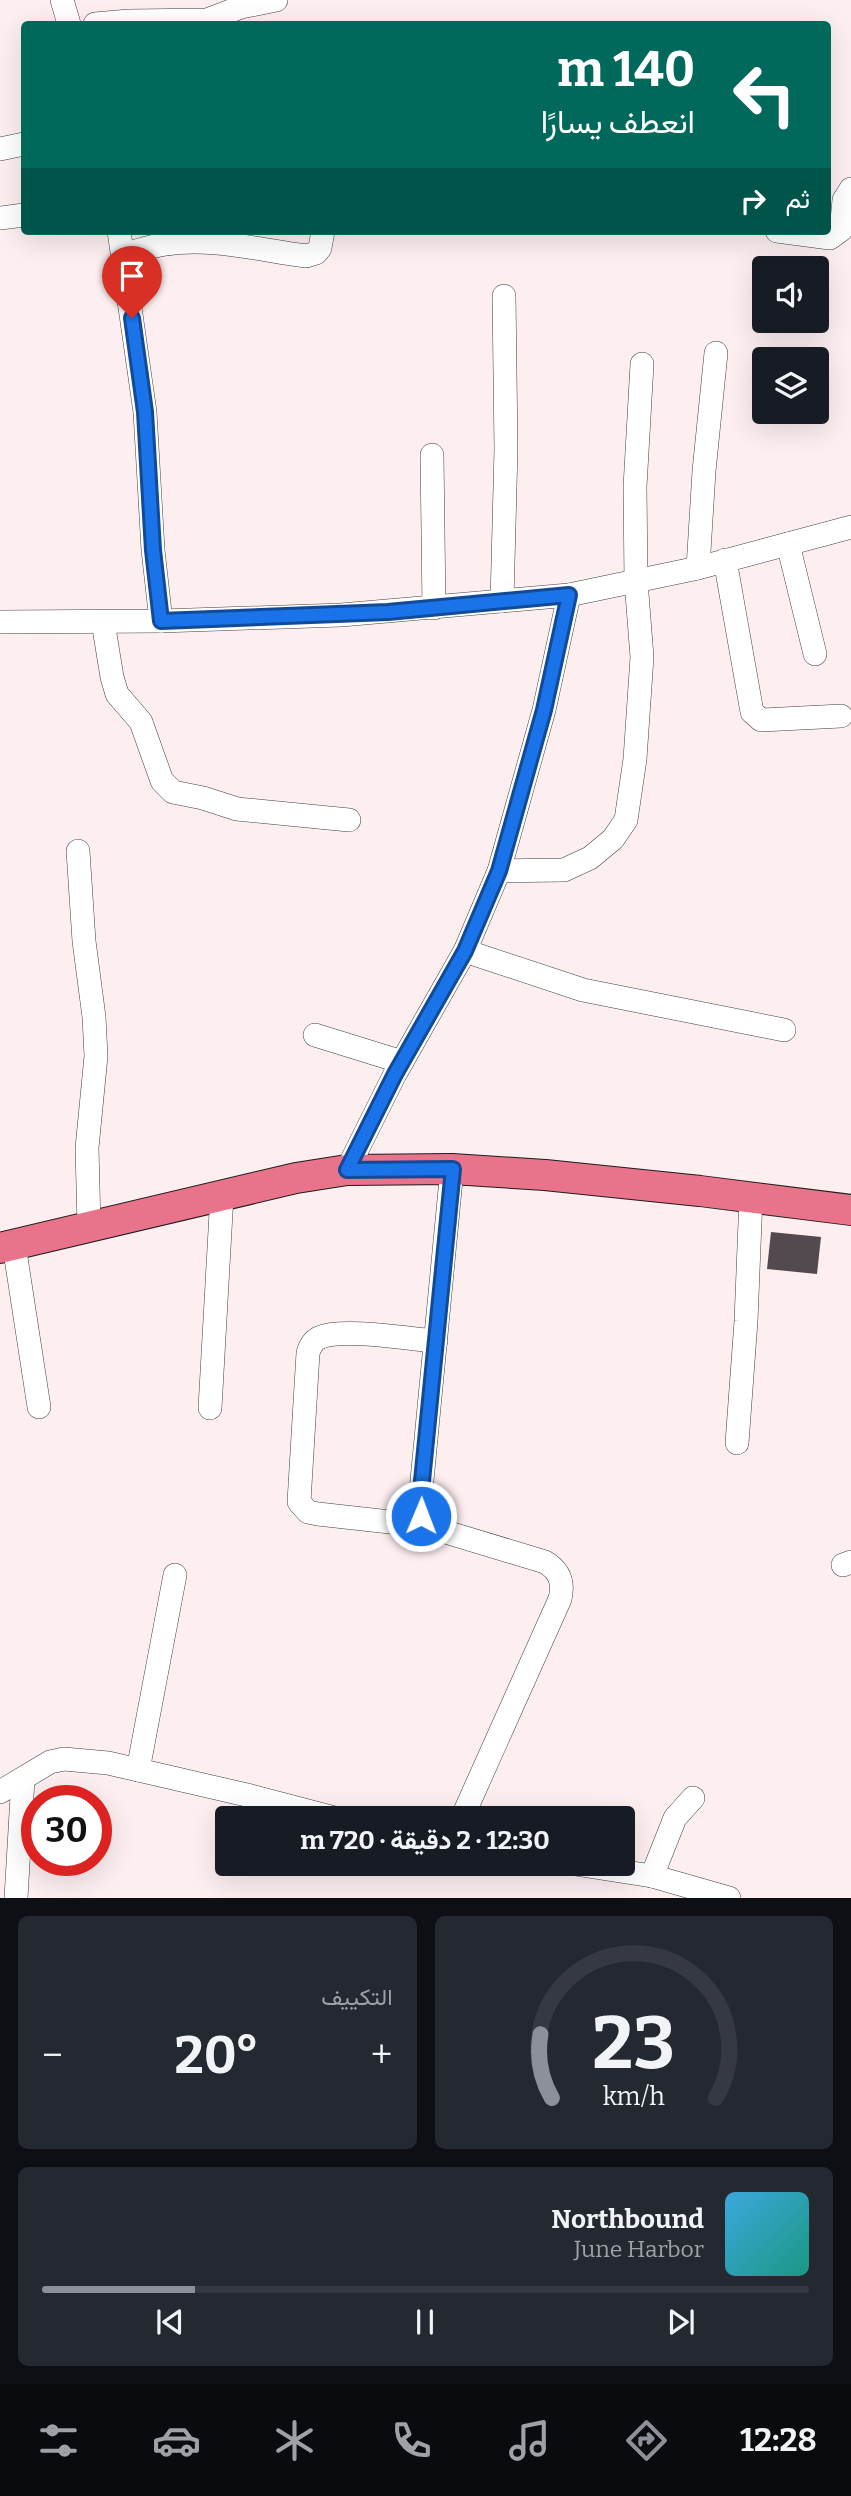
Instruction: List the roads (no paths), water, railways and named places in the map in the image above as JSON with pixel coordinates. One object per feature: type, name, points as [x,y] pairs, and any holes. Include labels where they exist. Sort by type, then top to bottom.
[{"type":"main road","points":[[7,1246],[296,1178],[347,1170],[453,1169],[558,1177],[851,1210]]},
{"type":"street","points":[[62,0],[68,21]]},
{"type":"street","points":[[129,21],[207,20],[241,7],[276,0]]},
{"type":"street","points":[[0,149],[21,146]]},
{"type":"street","points":[[807,235],[830,238],[838,234],[841,230],[844,200],[851,189]]},
{"type":"street","points":[[0,218],[21,215]]},
{"type":"street","points":[[120,235],[145,412],[153,550],[161,621]]},
{"type":"street","points":[[123,255],[164,244],[191,242],[222,243],[306,256],[316,253],[320,248],[322,235]]},
{"type":"street","points":[[502,601],[506,449],[504,296]]},
{"type":"street","points":[[698,568],[704,471],[716,353]]},
{"type":"street","points":[[499,871],[564,870],[590,859],[613,839],[626,820],[635,759],[642,657],[636,581],[635,486],[642,364]]},
{"type":"street","points":[[432,455],[434,608]]},
{"type":"street","points":[[0,622],[161,621],[341,615],[569,595],[698,568],[851,527]]},
{"type":"street","points":[[788,544],[815,654]]},
{"type":"street","points":[[725,561],[752,712],[761,720],[841,716]]},
{"type":"street","points":[[347,1170],[402,1062],[465,951],[499,871],[544,710],[569,595]]},
{"type":"street","points":[[103,622],[111,677],[117,694],[141,722],[162,781],[173,792],[237,809],[349,820]]},
{"type":"street","points":[[78,850],[96,1056],[87,1148],[89,1226]]},
{"type":"street","points":[[465,951],[583,990],[784,1030]]},
{"type":"street","points":[[315,1035],[402,1062]]},
{"type":"street","points":[[426,1527],[421,1516],[420,1501],[453,1169]]},
{"type":"street","points":[[210,1408],[222,1195]]},
{"type":"street","points":[[737,1443],[751,1198]]},
{"type":"street","points":[[7,1246],[39,1407]]},
{"type":"street","points":[[436,1341],[341,1334],[314,1340],[308,1353],[299,1502],[308,1512],[318,1514],[426,1527],[545,1562],[554,1567],[561,1577],[563,1587],[560,1599],[467,1806]]},
{"type":"street","points":[[138,1770],[175,1575]]},
{"type":"street","points":[[0,1792],[50,1762],[64,1759],[108,1763],[286,1806]]},
{"type":"street","points":[[16,1898],[23,1779]]},
{"type":"street","points":[[652,1876],[675,1818],[693,1798]]},
{"type":"street","points":[[635,1873],[729,1898]]}]
